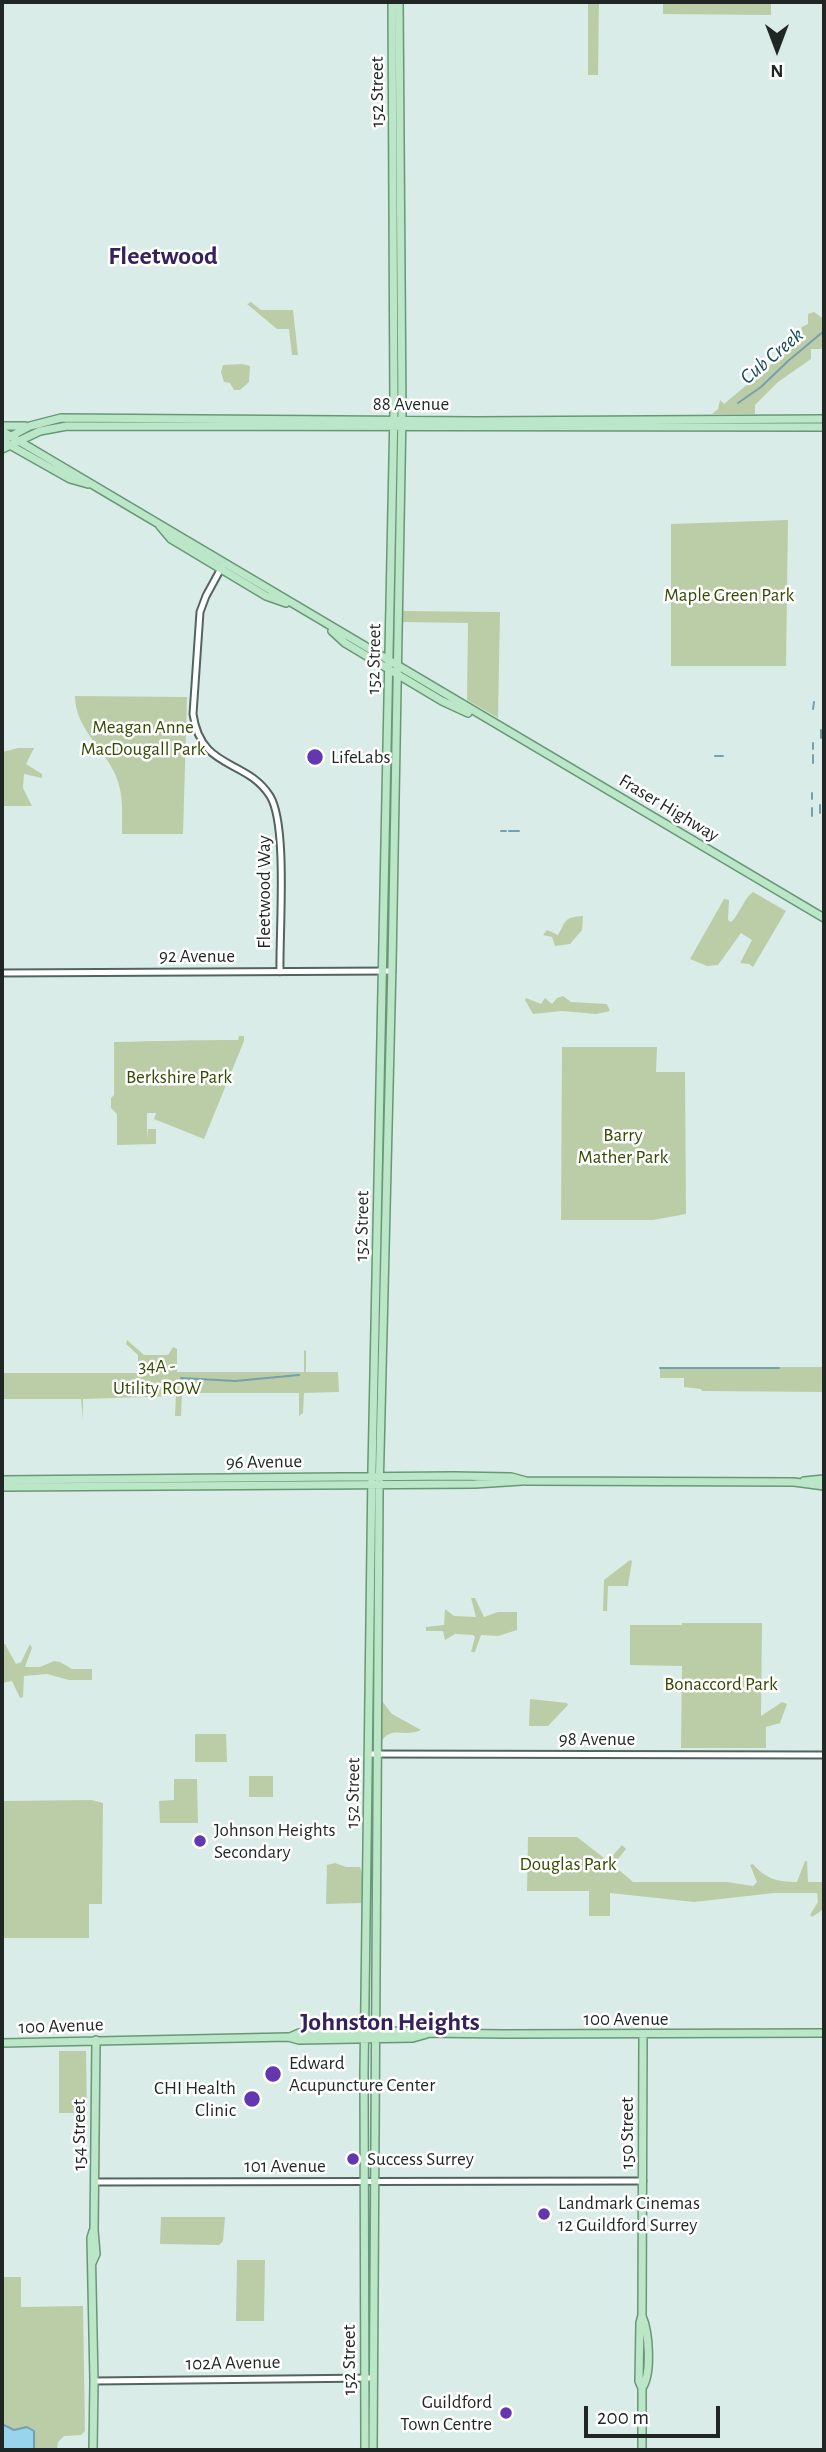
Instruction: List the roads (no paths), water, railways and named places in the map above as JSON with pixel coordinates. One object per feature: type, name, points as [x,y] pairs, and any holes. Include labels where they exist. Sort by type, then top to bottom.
[{"type":"main road","name":"152 Street","points":[[378,1389],[392,971],[392,760],[397,693],[391,639],[398,424],[392,2]]},
{"type":"main road","name":"152 Street","points":[[373,2450],[364,2181],[369,2035],[383,971],[394,668],[400,2]]},
{"type":"main road","name":"88 Avenue","points":[[2,449],[5,440],[30,426],[64,418],[824,427]]},
{"type":"main road","name":"88 Avenue","points":[[19,441],[40,431],[66,426],[824,419]]},
{"type":"main road","points":[[2,426],[30,426]]},
{"type":"main road","name":"Fraser Highway","points":[[2,431],[5,440],[70,479],[98,487]]},
{"type":"main road","points":[[37,452],[36,440],[40,431]]},
{"type":"main road","name":"Fraser Highway","points":[[5,440],[19,441],[98,487],[222,566],[373,652],[414,684],[442,701],[498,726]]},
{"type":"main road","name":"Fraser Highway","points":[[324,623],[343,642],[498,726],[824,918]]},
{"type":"main road","points":[[373,652],[385,649],[391,639]]},
{"type":"main road","points":[[397,693],[404,686],[414,684]]},
{"type":"main road","name":"96 Avenue","points":[[2,1487],[230,1486],[511,1477],[526,1480],[794,1482],[824,1479]]},
{"type":"main road","points":[[230,1486],[239,1479]]},
{"type":"main road","name":"96 Avenue","points":[[2,1480],[376,1480]]},
{"type":"main road","name":"96 Avenue","points":[[794,1482],[824,1486]]},
{"type":"main road","name":"100 Avenue","points":[[2,2043],[290,2038],[299,2033],[369,2035],[411,2031],[427,2034],[824,2033]]},
{"type":"main road","name":"152 Street","points":[[365,2450],[373,2268],[369,2035]]},
{"type":"main road","name":"150 Street","points":[[642,2450],[642,2388],[639,2381],[642,2315],[643,2035]]},
{"type":"main road","name":"154 Street","points":[[93,2450],[96,2040]]},
{"type":"main road","points":[[364,2233],[368,2235],[369,2261],[373,2268]]},
{"type":"street","name":"Fleetwood Way","points":[[222,566],[200,612],[192,714],[198,734],[206,747],[221,761],[258,782],[275,807],[280,834],[280,972]]},
{"type":"street","name":"92 Avenue","points":[[2,973],[392,971]]},
{"type":"street","name":"98 Avenue","points":[[373,1754],[824,1755]]},
{"type":"street","name":"101 Avenue","points":[[95,2182],[643,2181]]},
{"type":"street","name":"102A Avenue","points":[[94,2381],[369,2378]]},
{"type":"water","points":[[2,2424],[14,2430],[27,2427],[34,2431],[34,2450],[2,2450]]},
{"type":"waterway","name":"Cub Creek","points":[[738,403],[761,387],[824,331]]},
{"type":"waterway","points":[[813,709],[814,702]]},
{"type":"waterway","points":[[821,730],[821,738]]},
{"type":"waterway","points":[[813,743],[813,749]]},
{"type":"waterway","points":[[813,755],[813,763]]},
{"type":"waterway","points":[[715,756],[723,756]]},
{"type":"waterway","points":[[812,793],[812,799]]},
{"type":"waterway","points":[[820,805],[820,813]]},
{"type":"waterway","points":[[812,808],[812,816]]},
{"type":"waterway","points":[[501,831],[506,831]]},
{"type":"waterway","points":[[509,831],[519,831]]},
{"type":"waterway","points":[[660,1368],[779,1368]]},
{"type":"waterway","points":[[181,1378],[235,1381],[299,1375]]},
{"type":"place","name":"LifeLabs","points":[[315,757]]},
{"type":"place","name":"Johnson Heights Secondary","points":[[200,1841]]},
{"type":"place","name":"Edward Acupuncture Center","points":[[273,2074]]},
{"type":"place","name":"CHI Health Clinic","points":[[252,2099]]},
{"type":"place","name":"Success Surrey","points":[[353,2159]]},
{"type":"place","name":"Landmark Cinemas 12 Guildford Surrey","points":[[544,2214]]},
{"type":"place","name":"Guildford Town Centre","points":[[506,2413]]},
{"type":"district","name":"Fleetwood","points":[[163,256]]},
{"type":"district","name":"Johnston Heights","points":[[390,2022]]},
{"type":"park label","name":"Maple Green Park","points":[[729,595]]},
{"type":"park label","name":"Meagan Anne MacDougall Park","points":[[143,738]]},
{"type":"park label","name":"Berkshire Park","points":[[179,1077]]},
{"type":"park label","name":"Barry Mather Park","points":[[623,1146]]},
{"type":"park label","name":"34A - Utility ROW","points":[[157,1377]]},
{"type":"park label","name":"Bonaccord Park","points":[[721,1684]]},
{"type":"park label","name":"Douglas Park","points":[[568,1864]]}]
